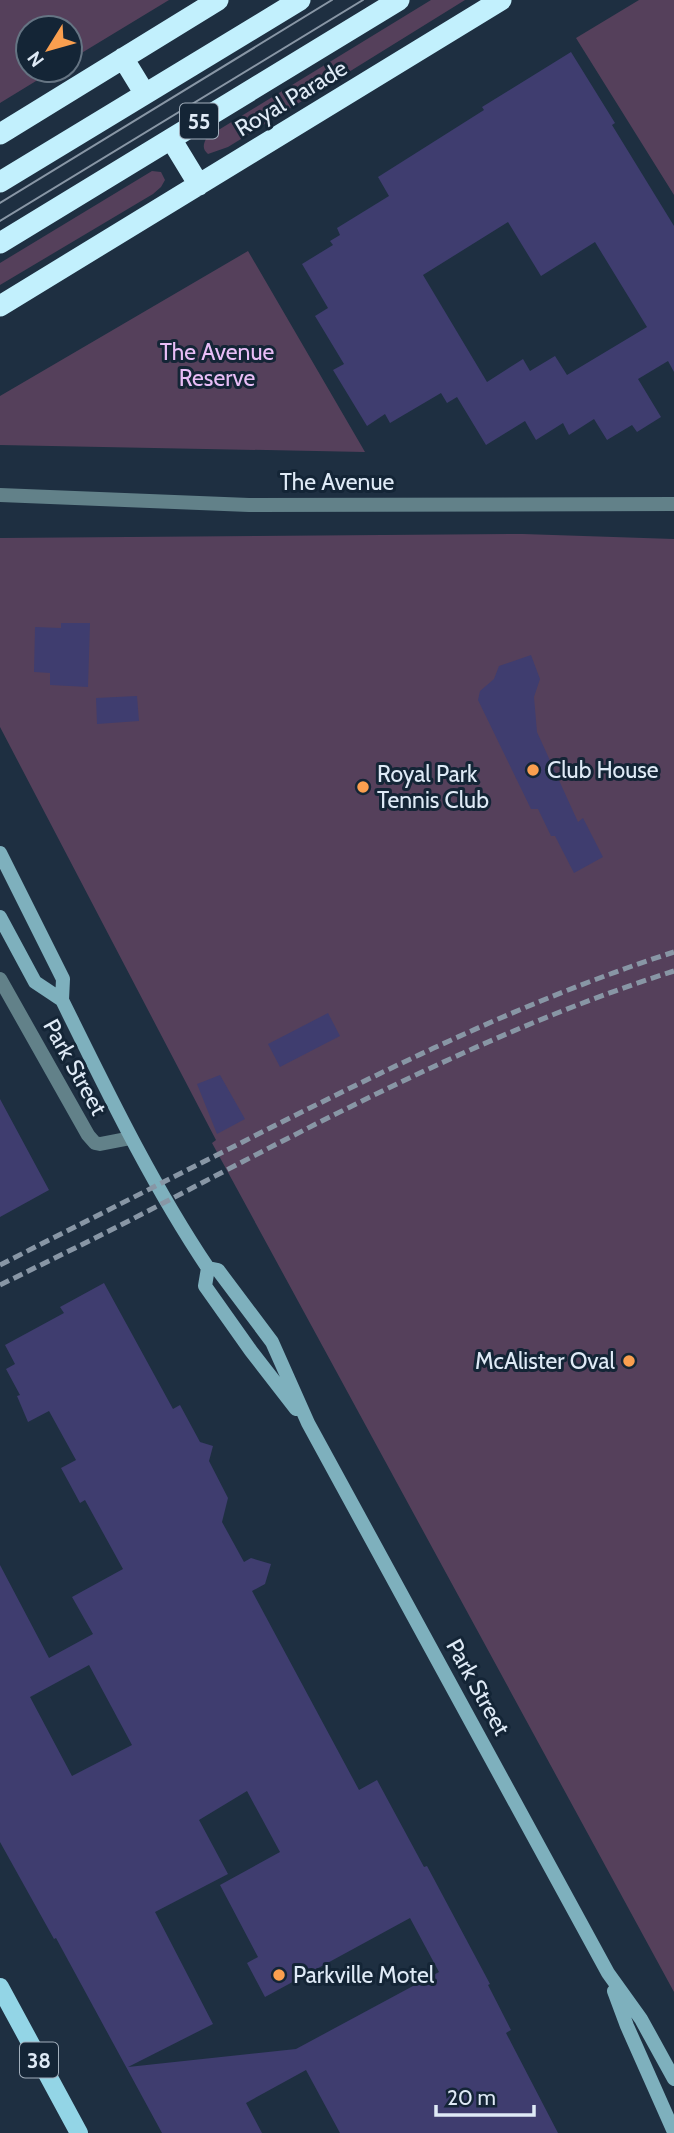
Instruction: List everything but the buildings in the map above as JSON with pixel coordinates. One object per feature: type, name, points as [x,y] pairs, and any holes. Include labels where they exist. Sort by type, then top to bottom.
[{"type":"highway","points":[[0,134],[218,0]]},
{"type":"highway","name":"55","points":[[0,183],[300,0]]},
{"type":"highway","name":"Royal Parade","points":[[0,243],[399,0]]},
{"type":"highway","name":"Royal Parade","points":[[0,306],[502,0]]},
{"type":"highway","points":[[123,58],[145,94]]},
{"type":"highway","points":[[171,139],[199,185]]},
{"type":"main road","name":"38","points":[[0,1987],[79,2133]]},
{"type":"street","name":"The Avenue","points":[[0,495],[249,505],[674,504]]},
{"type":"street","name":"Park Street","points":[[0,853],[63,979],[62,999],[131,1138],[184,1233],[208,1268],[205,1286],[257,1359],[308,1423]]},
{"type":"street","name":"Park Street","points":[[0,917],[35,982],[62,999]]},
{"type":"street","name":"Park Street","points":[[0,979],[88,1135],[95,1143],[100,1144],[131,1138]]},
{"type":"street","name":"Park Street","points":[[208,1268],[218,1270],[264,1329],[278,1353],[308,1423],[608,1973],[641,2019],[674,2080]]},
{"type":"street","name":"Park Street","points":[[608,1973],[627,2026],[674,2132]]},
{"type":"green space","points":[[0,0],[169,0],[84,52],[84,14],[14,14],[14,84],[31,84],[0,103]]},
{"type":"green space","points":[[431,0],[465,0],[228,147],[208,154],[205,150],[207,137]]},
{"type":"green space","points":[[639,0],[674,0],[674,195],[576,38]]},
{"type":"green space","points":[[152,171],[161,172],[165,180],[153,194],[0,285],[0,263]]},
{"type":"green space","name":"The Avenue Reserve","points":[[248,251],[365,452],[0,445],[0,396]]},
{"type":"green space","points":[[523,534],[674,539],[674,1992],[212,1143],[216,1140],[0,727],[0,538]]},
{"type":"tram line","points":[[0,203],[332,0]]},
{"type":"tram line","points":[[0,221],[363,0]]},
{"type":"railway","points":[[0,1265],[418,1055],[570,989],[674,952]]},
{"type":"railway","points":[[0,1285],[355,1104],[480,1045],[609,993],[674,971]]},
{"type":"place","name":"Club House","points":[[533,770]]},
{"type":"place","name":"Royal Park Tennis Club","points":[[363,787]]},
{"type":"place","name":"McAlister Oval","points":[[629,1361]]},
{"type":"place","name":"Parkville Motel","points":[[279,1975]]}]
